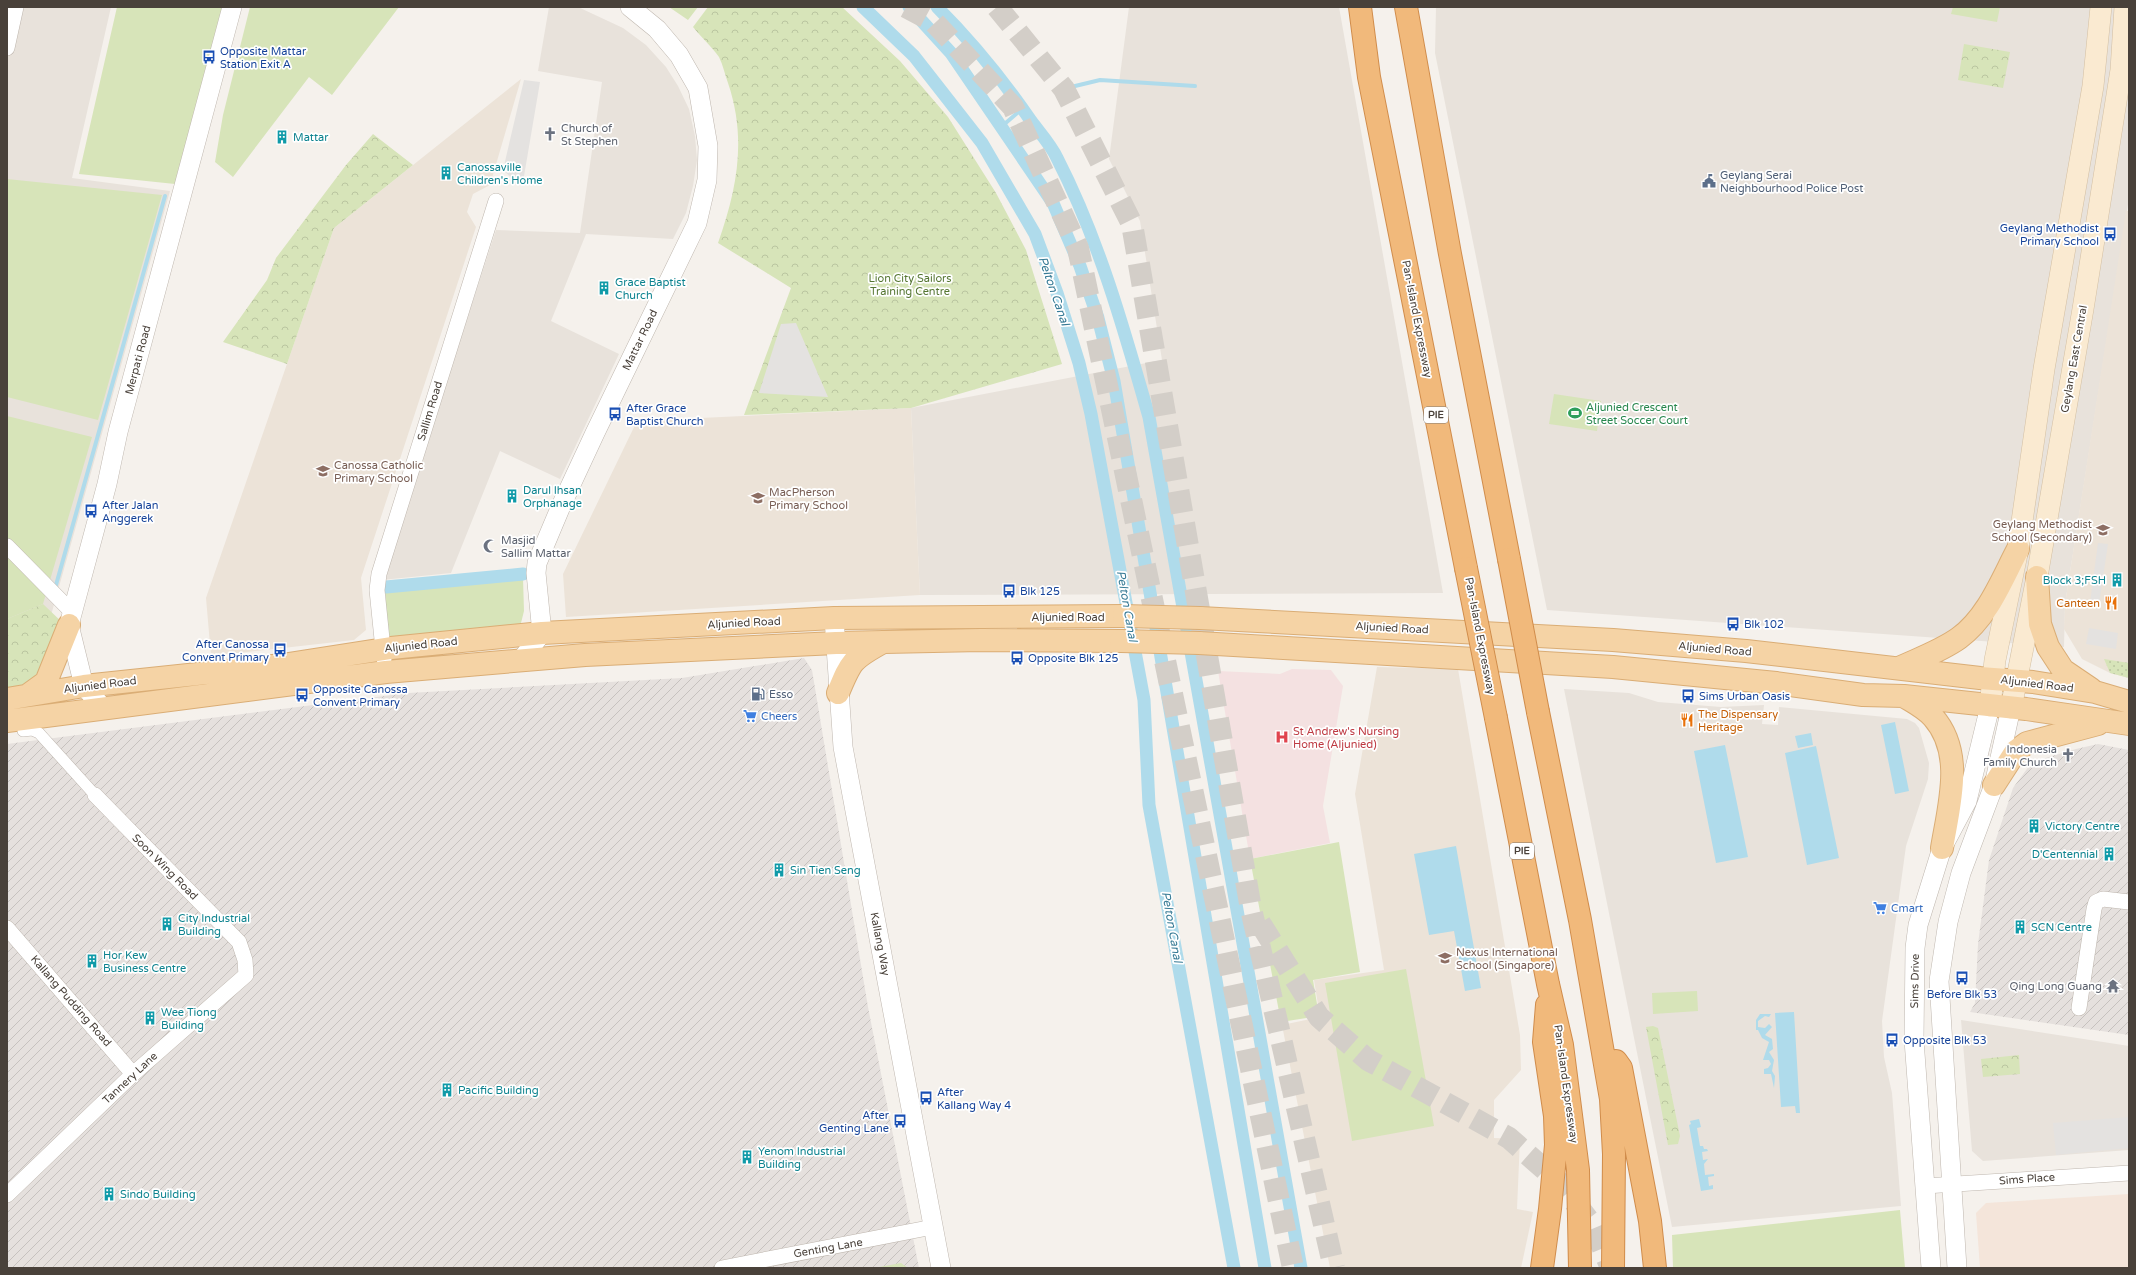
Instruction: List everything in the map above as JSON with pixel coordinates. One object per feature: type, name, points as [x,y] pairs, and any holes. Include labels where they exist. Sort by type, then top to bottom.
[{"type":"highway","name":"Pan-Island Expressway","points":[[1360,7],[1369,77],[1548,984],[1544,1042],[1555,1055],[1578,1170],[1580,1268]]},
{"type":"highway","points":[[1406,7],[1450,254],[1603,1047],[1613,1130],[1613,1268]]},
{"type":"highway","points":[[1603,1047],[1621,1068],[1650,1221],[1655,1268]]},
{"type":"highway","points":[[1542,1268],[1550,1210],[1556,1145],[1555,1055]]},
{"type":"main road","points":[[2001,707],[1994,679],[1995,660],[2018,549],[2044,369],[2093,86],[2101,7]]},
{"type":"main road","name":"Geylang East Central","points":[[2001,707],[2017,681],[2037,577],[2083,308],[2121,70],[2125,7]]},
{"type":"main road","points":[[1899,668],[1959,638],[1976,622],[1991,599],[2018,549]]},
{"type":"main road","points":[[2037,577],[2040,624],[2048,647],[2063,670],[2095,692]]},
{"type":"main road","name":"Aljunied Road","points":[[17,697],[84,686],[282,665],[382,649],[542,633],[834,618],[1124,616],[1200,618],[1612,640],[1746,651],[1827,662],[2017,681],[2095,692],[2129,702]]},
{"type":"main road","points":[[17,697],[46,682],[70,619]]},
{"type":"main road","name":"Aljunied Road","points":[[11,723],[103,708],[386,672],[585,655],[836,643],[1121,640],[1199,643],[1613,668],[1776,683],[1863,696],[1904,696],[2121,722]]},
{"type":"main road","points":[[838,693],[850,665],[864,652],[882,642]]},
{"type":"main road","points":[[1904,696],[1933,717],[1945,735],[1949,748],[1954,773],[1942,848]]},
{"type":"main road","points":[[1994,785],[2016,751],[2027,742],[2083,727],[2121,722]]},
{"type":"street","points":[[7,48],[16,7]]},
{"type":"street","name":"Merpati Road","points":[[103,708],[84,686],[70,619],[107,484],[118,432],[232,7]]},
{"type":"street","name":"Mattar Road","points":[[542,633],[536,573],[537,563],[592,440],[697,223],[707,180],[708,146],[698,88],[679,55],[657,29],[630,7]]},
{"type":"street","name":"Sallim Road","points":[[386,672],[382,649],[377,590],[379,574],[496,201]]},
{"type":"street","points":[[7,546],[70,619]]},
{"type":"street","name":"Kallang Way","points":[[834,618],[838,693],[843,747],[941,1268]]},
{"type":"street","points":[[521,660],[542,633]]},
{"type":"street","points":[[1957,1268],[1939,981],[1948,922],[1961,873],[1994,785],[2001,707]]},
{"type":"street","name":"Sims Drive","points":[[1931,1268],[1914,1040],[1915,948],[1918,925],[1942,848],[1967,801],[2001,707]]},
{"type":"street","points":[[11,723],[39,733],[95,796]]},
{"type":"street","name":"Soon Wing Road","points":[[95,796],[239,942],[245,960]]},
{"type":"street","points":[[2079,1008],[2096,902],[2103,899],[2129,902]]},
{"type":"street","name":"Kallang Pudding Road","points":[[7,928],[133,1074]]},
{"type":"street","name":"Tannery Lane","points":[[7,1194],[133,1074],[246,975],[245,960]]},
{"type":"street","name":"Sims Place","points":[[1925,1186],[2129,1173]]},
{"type":"street","name":"Genting Lane","points":[[722,1268],[933,1227]]},
{"type":"shaded area","points":[[7,7],[111,7],[72,178],[170,191],[41,651],[7,664]]},
{"type":"shaded area","points":[[549,7],[578,7],[623,28],[646,45],[666,67],[678,86],[689,109],[695,136],[697,160],[693,186],[686,213],[673,239],[586,234],[551,321],[619,354],[560,479],[500,451],[451,573],[382,580],[496,230],[580,233],[602,82],[538,71]]},
{"type":"shaded area","points":[[1129,7],[1339,7],[1443,593],[920,595],[911,408],[1162,360],[1140,221],[1109,159]]},
{"type":"shaded area","points":[[1436,7],[2129,7],[2129,198],[2065,604],[2064,647],[1547,610],[1435,53]]},
{"type":"shaded area","name":"Canossa Catholic Primary School","points":[[521,79],[490,185],[473,194],[467,212],[476,227],[361,578],[366,630],[354,640],[211,656],[206,598],[334,228]]},
{"type":"shaded area","points":[[524,80],[540,82],[523,182],[515,181],[503,170]]},
{"type":"shaded area","name":"Geylang Methodist School (Secondary)","points":[[2126,211],[2129,211],[2129,678],[2110,673],[2082,659],[2064,629],[2065,604]]},
{"type":"shaded area","points":[[796,323],[828,397],[759,393],[781,324]]},
{"type":"shaded area","name":"MacPherson Primary School","points":[[911,408],[920,595],[566,617],[563,574],[637,421]]},
{"type":"shaded area","points":[[2098,543],[2108,544],[2099,604],[2090,603]]},
{"type":"shaded area","points":[[2089,628],[2118,633],[2116,649],[2086,644]]},
{"type":"shaded area","points":[[804,658],[812,670],[868,1007],[919,1268],[7,1268],[7,744],[408,693],[682,678]]},
{"type":"shaded area","name":"Nexus International School (Singapore)","points":[[1377,667],[1458,669],[1520,1035],[1521,1070],[1494,1100],[1494,1138],[1520,1139],[1517,1209],[1533,1212],[1521,1268],[1330,1268],[1282,1025],[1320,1017],[1314,980],[1384,970],[1355,794]]},
{"type":"shaded area","name":"St Andrew's Nursing Home (Aljunied)","points":[[1292,669],[1331,670],[1343,686],[1323,806],[1330,843],[1250,859],[1218,671],[1280,674]]},
{"type":"shaded area","points":[[1564,689],[1629,693],[1658,702],[1721,707],[1764,705],[1762,724],[1778,725],[1779,707],[1907,719],[1915,723],[1919,728],[1929,763],[1928,779],[1906,846],[1882,1021],[1884,1057],[1892,1093],[1901,1206],[1672,1227]]},
{"type":"shaded area","points":[[2098,744],[2129,750],[2129,1035],[1970,1012],[1975,1003],[1978,944],[1989,860],[2013,788],[2032,762]]},
{"type":"shaded area","points":[[1961,1020],[2129,1046],[2129,1150],[1983,1161],[1972,1151]]},
{"type":"shaded area","points":[[2129,1117],[2129,1148],[2056,1155],[2053,1123]]},
{"type":"shaded area","points":[[2129,1194],[2129,1268],[1980,1268],[1976,1213],[1986,1203]]},
{"type":"green space","points":[[117,7],[223,7],[175,184],[79,174]]},
{"type":"green space","points":[[250,7],[399,7],[332,95],[309,77],[233,177],[215,162],[223,115]]},
{"type":"green space","points":[[669,7],[698,7],[688,20]]},
{"type":"green space","name":"Lion City Sailors Training Centre","points":[[708,7],[842,7],[900,61],[948,117],[996,193],[1026,250],[1062,364],[911,408],[744,415],[791,288],[718,243],[725,223],[735,183],[738,144],[734,104],[722,63],[716,53],[693,27]]},
{"type":"green space","points":[[1953,7],[2000,7],[1997,22],[1951,14]]},
{"type":"green space","points":[[1964,44],[2010,52],[2003,88],[1958,80]]},
{"type":"green space","points":[[373,134],[413,165],[334,228],[287,364],[223,342],[267,280],[276,258],[346,165]]},
{"type":"green space","points":[[7,179],[162,195],[98,420],[7,397]]},
{"type":"green space","name":"Aljunied Crescent Street Soccer Court","points":[[1554,394],[1601,401],[1597,431],[1549,424]]},
{"type":"green space","points":[[7,416],[92,437],[43,604],[7,619]]},
{"type":"green space","points":[[523,578],[524,611],[521,623],[513,629],[394,641],[388,634],[385,590]]},
{"type":"green space","points":[[43,604],[64,624],[48,656],[35,676],[17,691],[7,694],[7,619]]},
{"type":"green space","points":[[2104,659],[2129,663],[2129,678],[2110,673]]},
{"type":"green space","points":[[1339,842],[1360,972],[1313,980],[1319,1016],[1281,1022],[1250,859]]},
{"type":"green space","points":[[1406,969],[1434,1126],[1352,1141],[1325,983]]},
{"type":"green space","points":[[1697,991],[1698,1011],[1653,1014],[1652,993]]},
{"type":"green space","points":[[1653,1026],[1658,1028],[1680,1136],[1678,1144],[1668,1145],[1646,1027]]},
{"type":"green space","points":[[2019,1055],[2020,1074],[1983,1077],[1981,1059]]},
{"type":"green space","points":[[1900,1210],[1905,1268],[1673,1268],[1672,1235]]},
{"type":"green space","points":[[901,1263],[908,1268],[874,1268]]},
{"type":"water","points":[[1895,722],[1909,791],[1895,794],[1881,725]]},
{"type":"water","points":[[1811,733],[1813,745],[1798,748],[1795,736]]},
{"type":"water","points":[[1725,745],[1748,857],[1716,863],[1694,751]]},
{"type":"water","points":[[1816,746],[1839,858],[1807,865],[1785,753]]},
{"type":"water","points":[[1456,846],[1481,988],[1465,991],[1454,931],[1429,935],[1414,854]]},
{"type":"water","points":[[1794,1012],[1800,1113],[1796,1113],[1795,1106],[1781,1107],[1775,1013]]},
{"type":"water","points":[[1760,1014],[1771,1014],[1769,1017],[1765,1016],[1758,1021],[1758,1027],[1765,1028],[1769,1024],[1772,1027],[1765,1035],[1772,1039],[1773,1049],[1769,1052],[1774,1060],[1772,1071],[1775,1076],[1774,1088],[1771,1074],[1764,1074],[1764,1069],[1768,1068],[1771,1064],[1769,1060],[1763,1060],[1769,1042],[1762,1038],[1758,1030],[1756,1030],[1756,1020]]},
{"type":"water","points":[[1699,1119],[1701,1127],[1697,1128],[1700,1146],[1703,1146],[1704,1149],[1707,1149],[1708,1151],[1702,1152],[1703,1160],[1708,1159],[1704,1164],[1705,1175],[1714,1174],[1714,1176],[1708,1177],[1709,1186],[1713,1185],[1713,1189],[1701,1191],[1689,1125],[1691,1124],[1690,1121]]},
{"type":"waterway","name":"Pelton Canal","points":[[863,7],[914,56],[982,143],[1035,234],[1057,293],[1079,363],[1091,414],[1144,700],[1149,805],[1234,1268]]},
{"type":"waterway","name":"Pelton Canal","points":[[909,7],[951,53],[1053,203],[1080,266],[1098,318],[1114,381],[1265,1268]]},
{"type":"waterway","name":"Pelton Canal","points":[[937,7],[987,62],[1055,153],[1086,221],[1098,253],[1140,384],[1149,417],[1301,1268]]},
{"type":"waterway","points":[[1071,87],[1100,80],[1195,86]]},
{"type":"waterway","points":[[1001,127],[1023,108]]},
{"type":"waterway","points":[[56,585],[165,196]]},
{"type":"waterway","points":[[386,587],[523,574]]},
{"type":"tunnel","points":[[906,7],[934,22],[1013,107],[1078,248],[1293,1268]]},
{"type":"tunnel","points":[[997,7],[1064,89],[1132,224],[1251,909],[1334,1268]]},
{"type":"tunnel","points":[[1260,923],[1319,1017],[1368,1060],[1509,1138],[1560,1183],[1594,1227],[1611,1268]]},
{"type":"place","name":"Opposite Mattar Station Exit A","points":[[209,57]]},
{"type":"place","name":"Church of St Stephen","points":[[550,134]]},
{"type":"place","name":"Mattar","points":[[282,137]]},
{"type":"place","name":"Canossaville Children's Home","points":[[446,173]]},
{"type":"place","name":"Geylang Serai Neighbourhood Police Post","points":[[1709,181]]},
{"type":"place","name":"Geylang Methodist Primary School","points":[[2110,234]]},
{"type":"place","name":"Grace Baptist Church","points":[[604,288]]},
{"type":"place","name":"Aljunied Crescent Street Soccer Court","points":[[1575,413]]},
{"type":"place","name":"After Grace Baptist Church","points":[[615,414]]},
{"type":"place","name":"Canossa Catholic Primary School","points":[[323,471]]},
{"type":"place","name":"Darul Ihsan Orphanage","points":[[512,496]]},
{"type":"place","name":"MacPherson Primary School","points":[[758,498]]},
{"type":"place","name":"After Jalan Anggerek","points":[[91,511]]},
{"type":"place","name":"Geylang Methodist School (Secondary)","points":[[2103,530]]},
{"type":"place","name":"Masjid Sallim Mattar","points":[[490,546]]},
{"type":"place","name":"Block 3;FSH","points":[[2117,580]]},
{"type":"place","name":"Blk 125","points":[[1009,591]]},
{"type":"place","name":"Canteen","points":[[2111,603]]},
{"type":"place","name":"Blk 102","points":[[1733,624]]},
{"type":"place","name":"After Canossa Convent Primary","points":[[280,650]]},
{"type":"place","name":"Opposite Blk 125","points":[[1017,658]]},
{"type":"place","name":"Esso","points":[[758,694]]},
{"type":"place","name":"Opposite Canossa Convent Primary","points":[[302,695]]},
{"type":"place","name":"Sims Urban Oasis","points":[[1688,696]]},
{"type":"place","name":"Cheers","points":[[750,716]]},
{"type":"place","name":"The Dispensary Heritage","points":[[1687,720]]},
{"type":"place","name":"St Andrew's Nursing Home (Aljunied)","points":[[1282,737]]},
{"type":"place","name":"Indonesia Family Church","points":[[2068,755]]},
{"type":"place","name":"Victory Centre","points":[[2034,826]]},
{"type":"place","name":"D'Centennial","points":[[2109,854]]},
{"type":"place","name":"Sin Tien Seng","points":[[779,870]]},
{"type":"place","name":"Cmart","points":[[1880,908]]},
{"type":"place","name":"City Industrial Building","points":[[167,924]]},
{"type":"place","name":"SCN Centre","points":[[2020,927]]},
{"type":"place","name":"Nexus International School (Singapore)","points":[[1445,958]]},
{"type":"place","name":"Hor Kew Business Centre","points":[[92,961]]},
{"type":"place","name":"Before Blk 53","points":[[1962,978]]},
{"type":"place","name":"Qing Long Guang","points":[[2113,986]]},
{"type":"place","name":"Wee Tiong Building","points":[[150,1018]]},
{"type":"place","name":"Opposite Blk 53","points":[[1892,1040]]},
{"type":"place","name":"Pacific Building","points":[[447,1090]]},
{"type":"place","name":"After Kallang Way 4","points":[[926,1098]]},
{"type":"place","name":"After Genting Lane","points":[[900,1121]]},
{"type":"place","name":"Yenom Industrial Building","points":[[747,1157]]},
{"type":"place","name":"Sindo Building","points":[[109,1194]]}]
